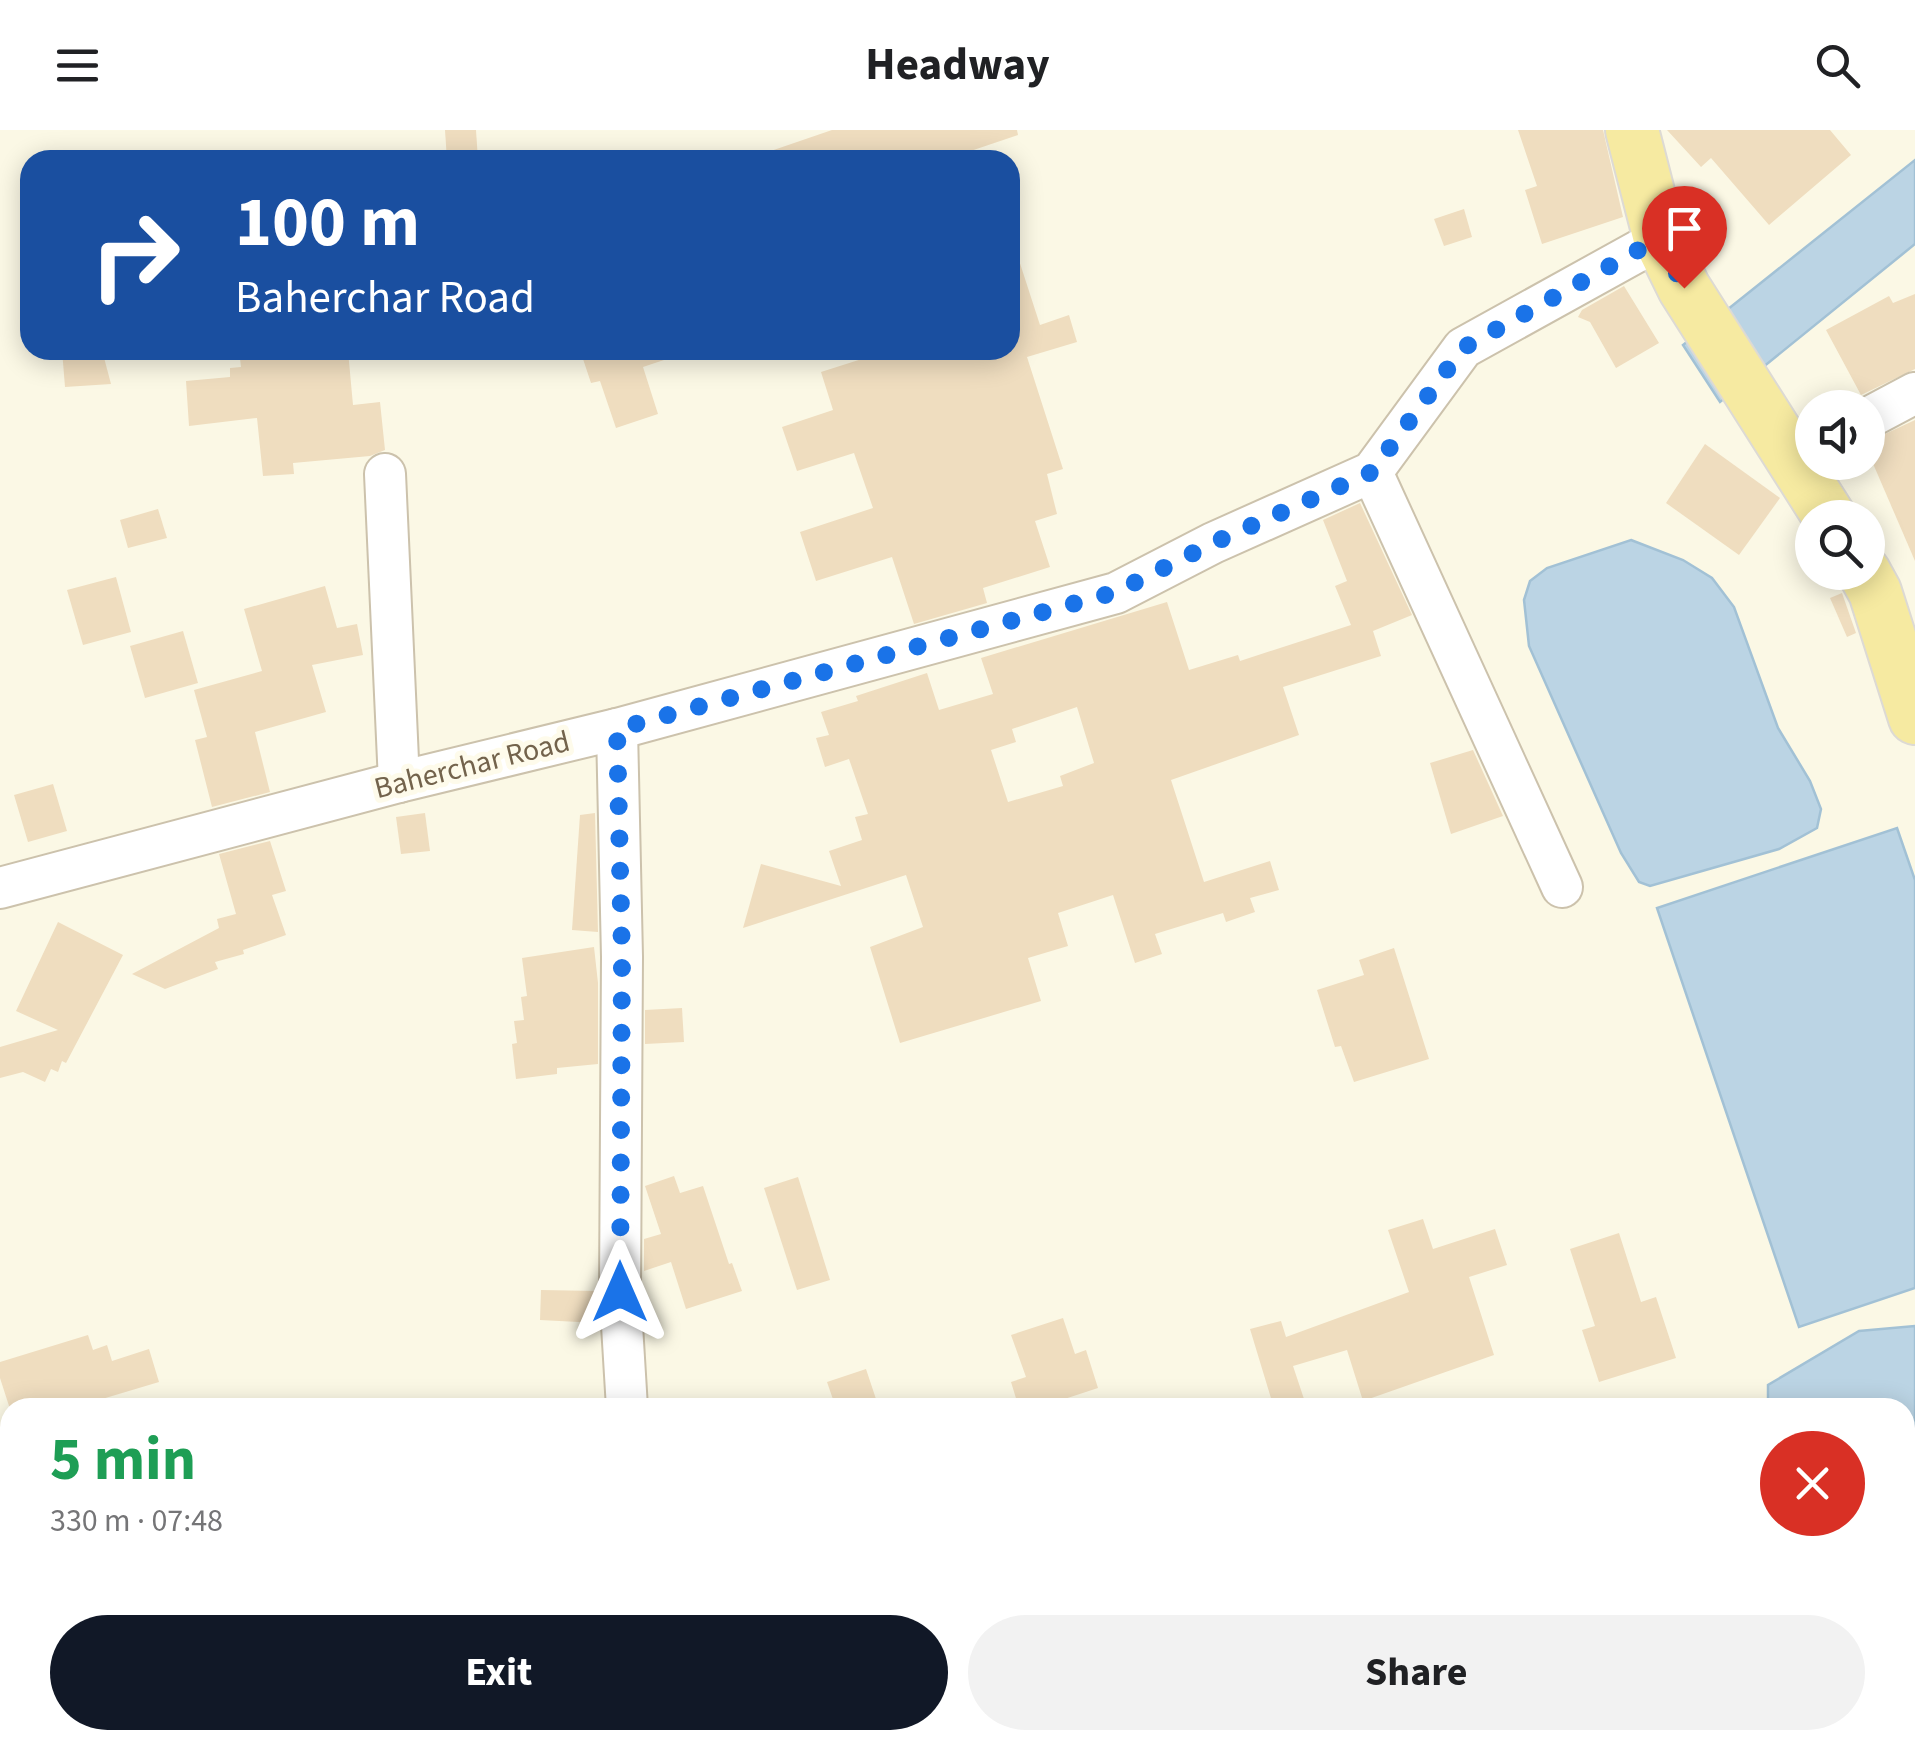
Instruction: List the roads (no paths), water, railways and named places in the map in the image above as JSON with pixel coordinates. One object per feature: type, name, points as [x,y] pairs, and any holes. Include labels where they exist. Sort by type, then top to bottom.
[{"type":"main road","points":[[1632,130],[1660,238],[1684,288],[1795,446]]},
{"type":"main road","points":[[1874,590],[1915,718]]},
{"type":"street","name":"Baherchar Road","points":[[0,888],[398,782],[617,729],[1116,592],[1213,543],[1372,472],[1463,348],[1660,238]]},
{"type":"street","points":[[1885,409],[1915,394]]},
{"type":"street","points":[[1372,472],[1562,887]]},
{"type":"street","points":[[385,474],[398,782]]},
{"type":"street","points":[[617,729],[622,957],[620,1292],[626,1398]]},
{"type":"water","points":[[1915,160],[1915,244],[1720,402],[1683,345]]},
{"type":"water","points":[[1631,540],[1683,560],[1712,578],[1734,607],[1778,728],[1810,781],[1821,809],[1817,828],[1779,849],[1650,886],[1639,882],[1621,853],[1529,646],[1524,600],[1530,581],[1547,568]]},
{"type":"water","points":[[1897,828],[1915,880],[1915,1288],[1799,1327],[1657,908]]},
{"type":"water","points":[[1915,1326],[1915,1398],[1768,1398],[1768,1385],[1859,1331]]}]
